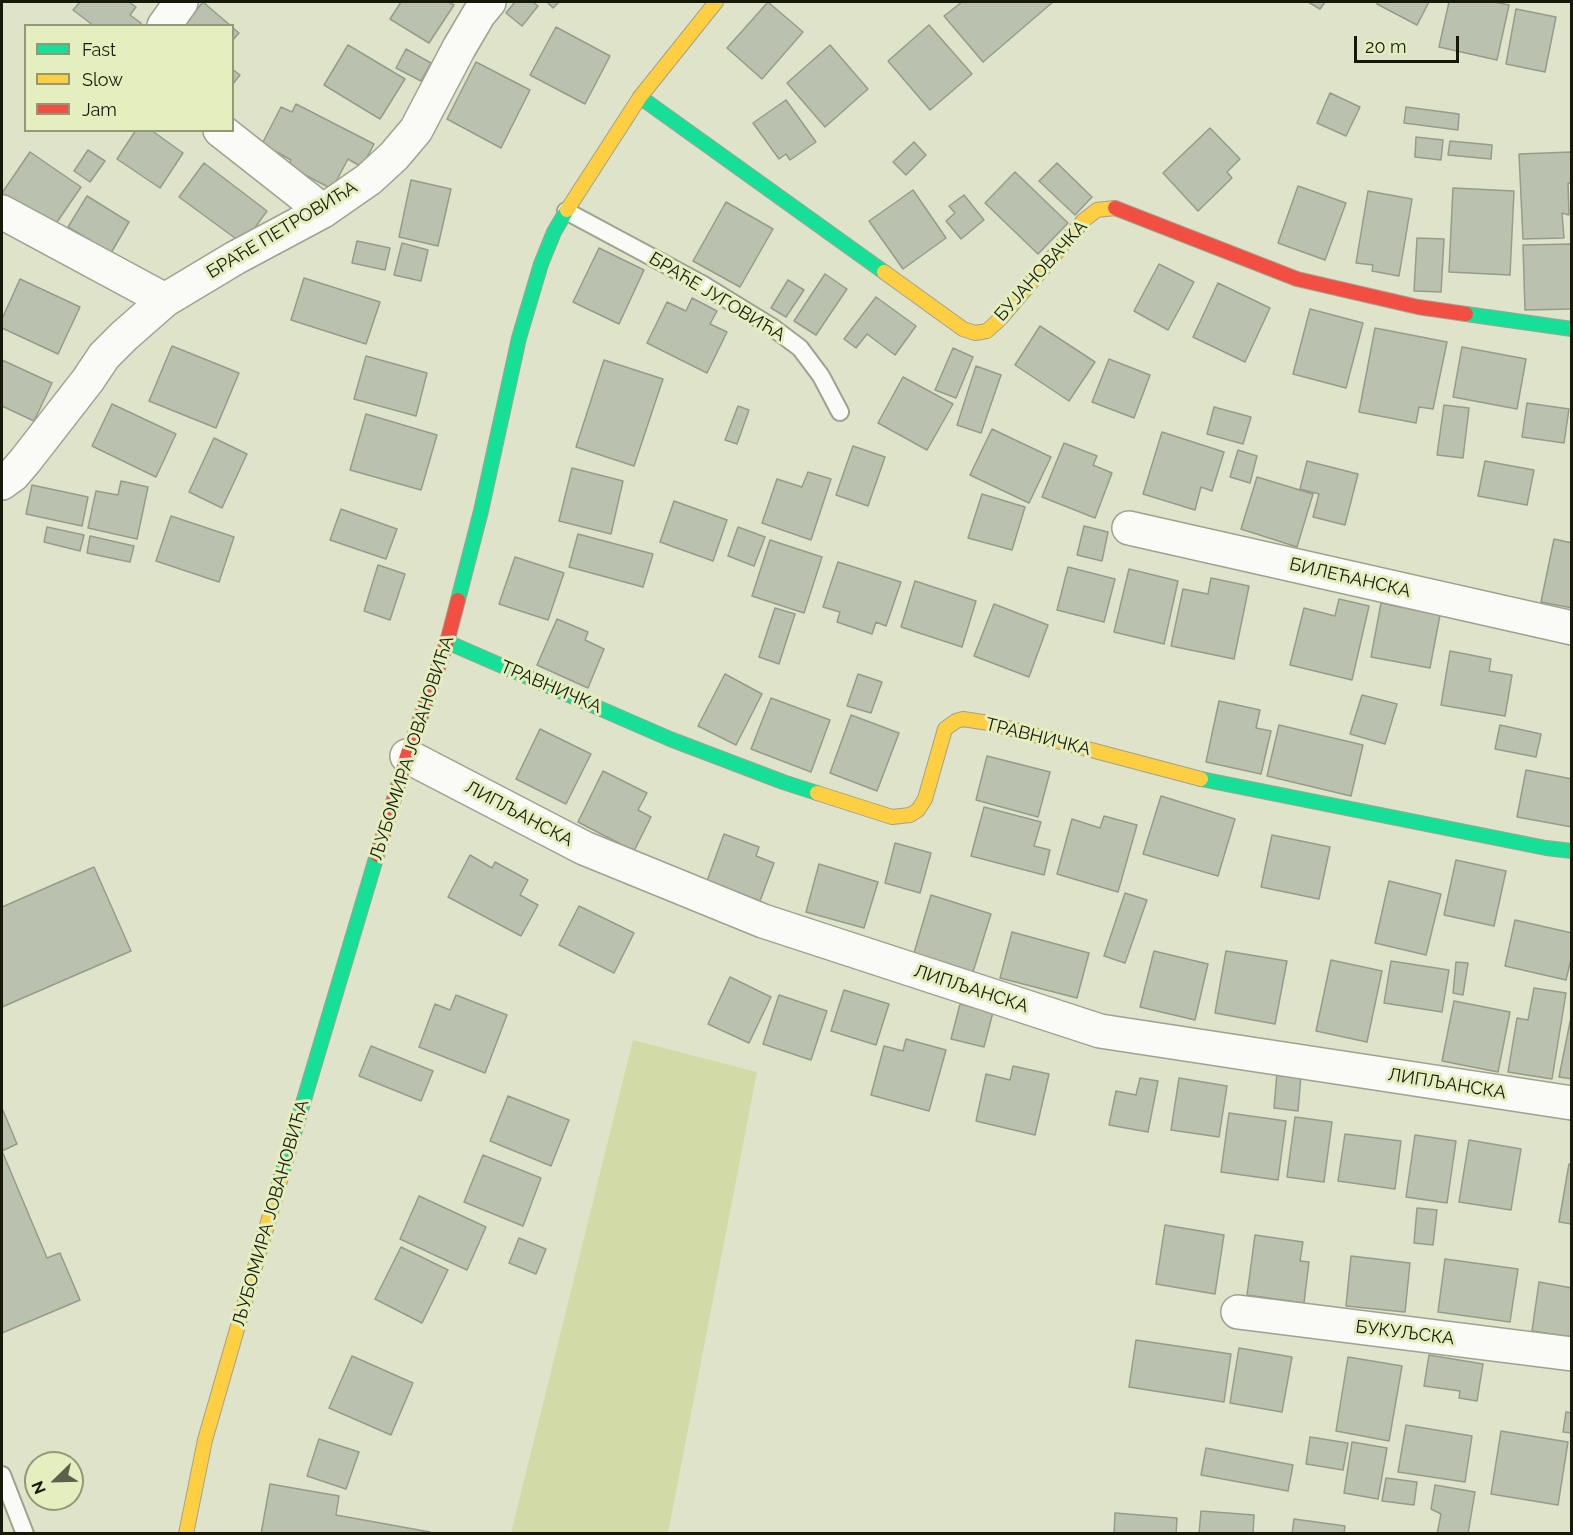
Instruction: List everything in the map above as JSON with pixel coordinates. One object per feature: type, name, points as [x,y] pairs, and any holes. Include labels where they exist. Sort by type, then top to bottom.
[{"type":"street","points":[[165,24],[181,2]]},
{"type":"street","name":"БРАЋЕ ПЕТРОВИЋА","points":[[2,483],[13,475],[25,461],[104,356],[165,300],[235,258],[323,211],[369,179],[394,156],[416,130],[459,48],[479,14],[489,2]]},
{"type":"street","name":"ЉУБОМИРА ЈОВАНОВИЋА","points":[[186,1533],[205,1440],[311,1076],[407,756],[447,642],[481,511],[519,338],[541,264],[554,232],[566,211],[640,97],[716,2]]},
{"type":"street","name":"БУЈАНОВАЧКА","points":[[640,97],[963,329],[975,333],[987,331],[1001,318],[1084,220],[1097,210],[1113,207],[1297,279],[1418,307],[1572,329]]},
{"type":"street","points":[[223,132],[323,211]]},
{"type":"street","points":[[2,212],[165,300]]},
{"type":"street","name":"БИЛЕЋАНСКА","points":[[1129,528],[1572,628]]},
{"type":"street","name":"ТРАВНИЧКА","points":[[447,642],[670,739],[783,782],[892,817],[900,817],[918,810],[925,799],[945,729],[963,719],[989,723],[1183,776],[1534,846],[1572,851]]},
{"type":"street","name":"ЛИПЉАНСКА","points":[[407,756],[584,848],[763,921],[1100,1031],[1572,1103]]},
{"type":"street","name":"БУКУЉСКА","points":[[1239,1312],[1572,1354]]},
{"type":"lane","name":"БРАЋЕ ЈУГОВИЋА","points":[[566,211],[702,284],[800,348],[821,376],[840,412]]},
{"type":"lane","points":[[2,1475],[25,1533]]},
{"type":"green space","points":[[633,1040],[757,1072],[668,1533],[511,1533]]},
{"type":"building","points":[[80,2],[129,2],[136,7],[130,15],[141,23],[91,24],[73,10]]},
{"type":"building","points":[[203,2],[229,24],[185,24]]},
{"type":"building","points":[[401,2],[448,2],[454,5],[429,43],[390,19]]},
{"type":"building","points":[[515,2],[533,2],[538,6],[522,26],[506,13]]},
{"type":"building","points":[[547,2],[559,2],[553,8]]},
{"type":"building","points":[[768,2],[803,32],[762,79],[727,48]]},
{"type":"building","points":[[962,2],[1053,2],[983,62],[944,16]]},
{"type":"building","points":[[1308,2],[1325,2],[1320,9]]},
{"type":"building","points":[[1378,2],[1429,2],[1417,25],[1377,4]]},
{"type":"building","points":[[1449,2],[1495,2],[1509,5],[1497,60],[1439,47]]},
{"type":"building","points":[[1516,9],[1556,17],[1545,72],[1506,64]]},
{"type":"building","points":[[929,25],[972,74],[930,110],[888,61]]},
{"type":"building","points":[[556,27],[610,56],[585,104],[530,75]]},
{"type":"building","points":[[234,29],[239,33],[234,39]]},
{"type":"building","points":[[348,45],[405,79],[380,119],[324,85]]},
{"type":"building","points":[[830,45],[868,89],[825,127],[787,83]]},
{"type":"building","points":[[406,49],[431,63],[421,81],[396,68]]},
{"type":"building","points":[[476,62],[530,90],[501,148],[447,119]]},
{"type":"building","points":[[234,70],[240,75],[234,82]]},
{"type":"building","points":[[1330,93],[1360,107],[1346,136],[1317,123]]},
{"type":"building","points":[[786,100],[816,142],[790,160],[786,154],[779,159],[753,123]]},
{"type":"building","points":[[296,104],[374,144],[362,167],[348,159],[332,189],[288,166],[291,160],[262,144],[281,107],[292,112]]},
{"type":"building","points":[[1406,107],[1459,114],[1458,130],[1404,123]]},
{"type":"building","points":[[1210,128],[1240,159],[1227,172],[1232,178],[1198,211],[1163,173]]},
{"type":"building","points":[[135,132],[154,132],[183,153],[160,188],[117,159]]},
{"type":"building","points":[[1416,137],[1443,140],[1441,160],[1415,157]]},
{"type":"building","points":[[1450,141],[1492,145],[1491,159],[1448,155]]},
{"type":"building","points":[[914,142],[926,155],[906,175],[893,162]]},
{"type":"building","points":[[88,150],[105,161],[90,182],[74,171]]},
{"type":"building","points":[[30,152],[81,187],[53,228],[2,193]]},
{"type":"building","points":[[1572,152],[1572,183],[1568,183],[1569,215],[1562,213],[1564,238],[1523,239],[1519,154]]},
{"type":"building","points":[[204,163],[267,211],[243,244],[179,197]]},
{"type":"building","points":[[1057,163],[1092,197],[1075,215],[1039,181]]},
{"type":"building","points":[[1015,172],[1068,223],[1038,254],[985,203]]},
{"type":"building","points":[[411,180],[451,189],[438,246],[399,237]]},
{"type":"building","points":[[1298,186],[1346,203],[1325,260],[1278,243]]},
{"type":"building","points":[[1453,188],[1514,191],[1510,275],[1449,272]]},
{"type":"building","points":[[913,190],[946,238],[903,269],[869,221]]},
{"type":"building","points":[[1368,191],[1412,199],[1399,276],[1372,271],[1373,265],[1356,263]]},
{"type":"building","points":[[964,195],[984,220],[961,239],[946,221],[955,213],[949,206]]},
{"type":"building","points":[[87,196],[129,222],[111,253],[68,227]]},
{"type":"building","points":[[726,202],[773,229],[740,287],[693,261]]},
{"type":"building","points":[[1417,238],[1444,239],[1441,292],[1414,291]]},
{"type":"building","points":[[357,241],[390,248],[385,270],[352,263]]},
{"type":"building","points":[[402,243],[428,250],[421,281],[394,275]]},
{"type":"building","points":[[1572,244],[1572,309],[1525,310],[1523,245]]},
{"type":"building","points":[[599,248],[644,270],[619,324],[573,302]]},
{"type":"building","points":[[1159,264],[1194,282],[1168,330],[1134,311]]},
{"type":"building","points":[[825,274],[847,289],[816,335],[794,321]]},
{"type":"building","points":[[304,278],[380,302],[366,344],[291,320]]},
{"type":"building","points":[[20,279],[80,307],[58,354],[2,328],[2,319]]},
{"type":"building","points":[[788,280],[804,290],[786,317],[771,308]]},
{"type":"building","points":[[1218,283],[1270,308],[1245,362],[1193,337]]},
{"type":"building","points":[[876,297],[916,326],[895,355],[867,334],[856,348],[844,339]]},
{"type":"building","points":[[692,298],[717,311],[710,324],[727,332],[707,373],[647,343],[667,302],[686,311]]},
{"type":"building","points":[[1310,309],[1363,323],[1346,388],[1293,374]]},
{"type":"building","points":[[1040,326],[1095,362],[1069,401],[1015,365]]},
{"type":"building","points":[[1375,328],[1447,342],[1433,409],[1419,407],[1416,423],[1359,412]]},
{"type":"building","points":[[172,346],[239,373],[216,428],[149,401]]},
{"type":"building","points":[[1462,347],[1526,359],[1517,409],[1453,397]]},
{"type":"building","points":[[953,348],[973,357],[956,398],[935,390]]},
{"type":"building","points":[[366,356],[427,373],[416,416],[354,399]]},
{"type":"building","points":[[1109,359],[1150,375],[1134,418],[1092,402]]},
{"type":"building","points":[[2,360],[52,383],[34,421],[2,406]]},
{"type":"building","points":[[604,360],[663,379],[634,466],[576,447]]},
{"type":"building","points":[[976,366],[1001,375],[981,433],[957,425]]},
{"type":"building","points":[[903,377],[953,404],[927,450],[878,423]]},
{"type":"building","points":[[1527,403],[1569,409],[1564,443],[1522,437]]},
{"type":"building","points":[[112,404],[176,434],[156,477],[92,446]]},
{"type":"building","points":[[1444,405],[1469,408],[1463,458],[1437,455]]},
{"type":"building","points":[[738,406],[749,410],[737,444],[725,440]]},
{"type":"building","points":[[1214,407],[1251,417],[1243,444],[1207,434]]},
{"type":"building","points":[[366,414],[437,435],[421,490],[350,470]]},
{"type":"building","points":[[992,429],[1051,457],[1029,503],[970,475]]},
{"type":"building","points":[[1162,432],[1224,452],[1212,491],[1201,487],[1195,510],[1143,494]]},
{"type":"building","points":[[214,438],[247,454],[222,508],[189,492]]},
{"type":"building","points":[[1064,443],[1097,456],[1093,465],[1112,473],[1095,518],[1042,497]]},
{"type":"building","points":[[853,446],[885,457],[868,506],[836,495]]},
{"type":"building","points":[[1238,450],[1257,456],[1250,483],[1230,477]]},
{"type":"building","points":[[1307,461],[1358,474],[1345,525],[1313,517],[1319,494],[1300,489]]},
{"type":"building","points":[[1485,461],[1534,470],[1527,505],[1478,496]]},
{"type":"building","points":[[572,468],[623,481],[611,534],[559,521]]},
{"type":"building","points":[[808,472],[831,479],[811,540],[762,523],[777,479],[802,487]]},
{"type":"building","points":[[1257,477],[1313,494],[1297,547],[1241,529]]},
{"type":"building","points":[[121,481],[148,487],[137,539],[88,528],[96,491],[118,495]]},
{"type":"building","points":[[32,485],[88,497],[82,526],[26,514]]},
{"type":"building","points":[[982,494],[1025,507],[1012,550],[968,538]]},
{"type":"building","points":[[674,501],[727,520],[713,561],[660,542]]},
{"type":"building","points":[[341,509],[397,529],[386,559],[330,540]]},
{"type":"building","points":[[171,516],[234,537],[219,582],[156,561]]},
{"type":"building","points":[[1084,526],[1108,532],[1102,561],[1077,555]]},
{"type":"building","points":[[47,527],[84,535],[80,551],[44,542]]},
{"type":"building","points":[[738,527],[765,537],[754,566],[728,556]]},
{"type":"building","points":[[578,534],[653,554],[643,587],[569,567]]},
{"type":"building","points":[[90,536],[134,546],[130,562],[87,553]]},
{"type":"building","points":[[1554,539],[1572,543],[1572,608],[1541,602]]},
{"type":"building","points":[[770,540],[822,557],[804,613],[752,596]]},
{"type":"building","points":[[515,557],[564,573],[548,620],[499,604]]},
{"type":"building","points":[[838,562],[901,582],[886,626],[876,622],[872,634],[837,622],[840,612],[823,607]]},
{"type":"building","points":[[378,565],[405,574],[390,620],[364,611]]},
{"type":"building","points":[[1068,567],[1115,579],[1104,622],[1057,610]]},
{"type":"building","points":[[1129,569],[1178,581],[1164,644],[1114,632]]},
{"type":"building","points":[[1211,578],[1249,586],[1234,659],[1171,646],[1183,589],[1208,594]]},
{"type":"building","points":[[915,581],[976,601],[962,647],[901,627]]},
{"type":"building","points":[[1339,599],[1369,606],[1352,680],[1290,665],[1304,608],[1335,616]]},
{"type":"building","points":[[1381,603],[1440,615],[1430,668],[1371,657]]},
{"type":"building","points":[[994,604],[1048,625],[1029,677],[974,656]]},
{"type":"building","points":[[775,608],[795,614],[779,664],[759,657]]},
{"type":"building","points":[[557,619],[588,632],[585,640],[604,649],[588,688],[537,665]]},
{"type":"building","points":[[1450,651],[1491,659],[1489,671],[1512,675],[1505,716],[1441,705]]},
{"type":"building","points":[[725,674],[762,694],[736,745],[698,726]]},
{"type":"building","points":[[858,674],[882,682],[871,713],[847,706]]},
{"type":"building","points":[[1362,695],[1397,704],[1385,744],[1350,734]]},
{"type":"building","points":[[771,698],[830,720],[811,772],[751,749]]},
{"type":"building","points":[[1219,701],[1260,710],[1256,728],[1271,731],[1261,774],[1206,762]]},
{"type":"building","points":[[851,715],[899,733],[877,791],[830,773]]},
{"type":"building","points":[[1279,725],[1363,745],[1351,796],[1267,776]]},
{"type":"building","points":[[1500,725],[1541,734],[1536,757],[1495,749]]},
{"type":"building","points":[[540,729],[591,754],[566,804],[516,779]]},
{"type":"building","points":[[987,756],[1050,772],[1038,817],[976,800]]},
{"type":"building","points":[[1526,770],[1572,779],[1572,827],[1517,817]]},
{"type":"building","points":[[603,771],[647,793],[638,810],[651,817],[634,851],[578,822]]},
{"type":"building","points":[[1161,796],[1235,819],[1218,876],[1143,854]]},
{"type":"building","points":[[984,807],[1041,822],[1034,846],[1050,850],[1044,875],[971,856]]},
{"type":"building","points":[[1104,816],[1137,825],[1118,892],[1057,874],[1072,819],[1100,828]]},
{"type":"building","points":[[724,834],[759,847],[756,856],[774,863],[760,901],[707,881]]},
{"type":"building","points":[[1272,835],[1330,847],[1319,899],[1261,887]]},
{"type":"building","points":[[895,843],[931,853],[920,893],[885,883]]},
{"type":"building","points":[[470,855],[492,868],[495,862],[528,880],[520,895],[538,905],[521,936],[448,897]]},
{"type":"building","points":[[1456,860],[1506,871],[1494,926],[1444,915]]},
{"type":"building","points":[[819,864],[878,882],[864,928],[806,912]]},
{"type":"building","points":[[94,867],[131,951],[2,1007],[2,907]]},
{"type":"building","points":[[1389,881],[1441,894],[1426,955],[1375,943]]},
{"type":"building","points":[[1125,893],[1147,900],[1125,963],[1104,956]]},
{"type":"building","points":[[931,895],[991,914],[973,972],[914,953]]},
{"type":"building","points":[[579,906],[634,933],[614,973],[559,945]]},
{"type":"building","points":[[1515,920],[1572,933],[1572,955],[1566,980],[1505,966]]},
{"type":"building","points":[[1012,932],[1089,953],[1077,998],[1000,978]]},
{"type":"building","points":[[1154,951],[1208,964],[1195,1020],[1140,1007]]},
{"type":"building","points":[[1226,951],[1287,961],[1275,1024],[1215,1013]]},
{"type":"building","points":[[1331,960],[1382,971],[1367,1042],[1316,1031]]},
{"type":"building","points":[[1391,961],[1449,970],[1442,1012],[1384,1003]]},
{"type":"building","points":[[1456,962],[1468,963],[1463,995],[1453,993]]},
{"type":"building","points":[[730,977],[771,997],[749,1043],[708,1024]]},
{"type":"building","points":[[1534,988],[1566,993],[1552,1079],[1508,1072],[1517,1018],[1528,1020]]},
{"type":"building","points":[[844,990],[889,1004],[876,1045],[831,1031]]},
{"type":"building","points":[[456,995],[507,1015],[485,1073],[419,1047],[435,1004],[450,1010]]},
{"type":"building","points":[[779,995],[827,1011],[811,1060],[763,1044]]},
{"type":"building","points":[[1454,1001],[1510,1012],[1498,1072],[1442,1061]]},
{"type":"building","points":[[960,1004],[993,1012],[984,1047],[951,1039]]},
{"type":"building","points":[[1572,1017],[1572,1079],[1559,1077]]},
{"type":"building","points":[[906,1039],[946,1050],[929,1111],[871,1095],[884,1046],[903,1051]]},
{"type":"building","points":[[371,1046],[433,1071],[421,1101],[359,1076]]},
{"type":"building","points":[[1013,1066],[1049,1074],[1035,1135],[976,1121],[986,1074],[1010,1080]]},
{"type":"building","points":[[1277,1072],[1301,1075],[1298,1111],[1274,1108]]},
{"type":"building","points":[[1140,1078],[1158,1081],[1148,1132],[1109,1125],[1116,1091],[1136,1095]]},
{"type":"building","points":[[1179,1078],[1227,1086],[1219,1137],[1171,1130]]},
{"type":"building","points":[[508,1096],[569,1120],[551,1166],[490,1141]]},
{"type":"building","points":[[2,1108],[17,1144],[2,1151]]},
{"type":"building","points":[[1229,1113],[1286,1121],[1278,1180],[1221,1172]]},
{"type":"building","points":[[1295,1117],[1332,1122],[1324,1182],[1287,1177]]},
{"type":"building","points":[[1345,1134],[1401,1141],[1395,1189],[1338,1181]]},
{"type":"building","points":[[1415,1135],[1456,1141],[1447,1203],[1406,1197]]},
{"type":"building","points":[[1469,1140],[1521,1149],[1511,1210],[1459,1202]]},
{"type":"building","points":[[2,1151],[47,1258],[60,1253],[80,1300],[2,1333]]},
{"type":"building","points":[[483,1155],[541,1178],[523,1226],[464,1202]]},
{"type":"building","points":[[1569,1164],[1572,1164],[1572,1224],[1559,1222]]},
{"type":"building","points":[[419,1196],[486,1227],[467,1270],[400,1239]]},
{"type":"building","points":[[1417,1208],[1437,1210],[1433,1245],[1414,1243]]},
{"type":"building","points":[[1165,1225],[1224,1235],[1215,1294],[1156,1284]]},
{"type":"building","points":[[1255,1235],[1303,1242],[1300,1261],[1309,1262],[1304,1303],[1247,1295]]},
{"type":"building","points":[[519,1238],[546,1249],[536,1274],[509,1263]]},
{"type":"building","points":[[401,1247],[448,1270],[422,1323],[375,1299]]},
{"type":"building","points":[[1351,1256],[1410,1263],[1405,1312],[1346,1306]]},
{"type":"building","points":[[1445,1259],[1518,1269],[1510,1322],[1438,1312]]},
{"type":"building","points":[[1539,1282],[1572,1288],[1572,1337],[1532,1331]]},
{"type":"building","points":[[1136,1340],[1231,1354],[1224,1402],[1129,1387]]},
{"type":"building","points":[[1239,1348],[1292,1357],[1282,1412],[1230,1403]]},
{"type":"building","points":[[1429,1355],[1483,1364],[1477,1401],[1459,1398],[1460,1391],[1424,1386]]},
{"type":"building","points":[[352,1356],[413,1383],[391,1435],[329,1408]]},
{"type":"building","points":[[1348,1357],[1402,1366],[1389,1441],[1336,1431]]},
{"type":"building","points":[[1566,1412],[1572,1413],[1572,1433],[1563,1432]]},
{"type":"building","points":[[1406,1425],[1472,1436],[1465,1482],[1398,1472]]},
{"type":"building","points":[[1501,1431],[1568,1442],[1558,1505],[1491,1494]]},
{"type":"building","points":[[1310,1437],[1348,1443],[1343,1470],[1306,1464]]},
{"type":"building","points":[[319,1439],[359,1452],[346,1489],[307,1476]]},
{"type":"building","points":[[1352,1442],[1387,1448],[1378,1499],[1344,1493]]},
{"type":"building","points":[[1206,1448],[1293,1465],[1288,1491],[1201,1475]]},
{"type":"building","points":[[1386,1478],[1417,1482],[1414,1505],[1382,1501]]},
{"type":"building","points":[[270,1484],[339,1496],[336,1515],[430,1532],[430,1534],[261,1534]]},
{"type":"building","points":[[1435,1485],[1475,1492],[1468,1534],[1437,1534],[1441,1514],[1431,1509]]},
{"type":"building","points":[[1201,1511],[1254,1515],[1253,1534],[1199,1534]]},
{"type":"building","points":[[1115,1513],[1177,1518],[1176,1534],[1114,1534]]},
{"type":"building","points":[[1294,1519],[1345,1526],[1344,1534],[1292,1534]]},
{"type":"traffic: fast","points":[[640,97],[884,272]]},
{"type":"traffic: fast","points":[[458,600],[481,511],[519,338],[541,264],[554,232],[567,210]]},
{"type":"traffic: fast","points":[[1466,314],[1572,329]]},
{"type":"traffic: fast","points":[[447,642],[670,739],[817,793]]},
{"type":"traffic: fast","points":[[1201,779],[1546,848],[1572,851]]},
{"type":"traffic: fast","points":[[281,1177],[377,855]]},
{"type":"traffic: slow","points":[[567,210],[640,97],[716,2]]},
{"type":"traffic: slow","points":[[884,272],[963,329],[975,333],[987,331],[1001,318],[1084,220],[1097,210],[1115,208]]},
{"type":"traffic: slow","points":[[817,793],[892,817],[910,815],[918,810],[925,799],[945,729],[963,719],[989,723],[1201,779]]},
{"type":"traffic: slow","points":[[186,1534],[205,1440],[281,1177]]},
{"type":"traffic: jam","points":[[1115,208],[1297,279],[1418,307],[1466,314]]},
{"type":"traffic: jam","points":[[377,855],[407,756],[447,642],[458,600]]}]
